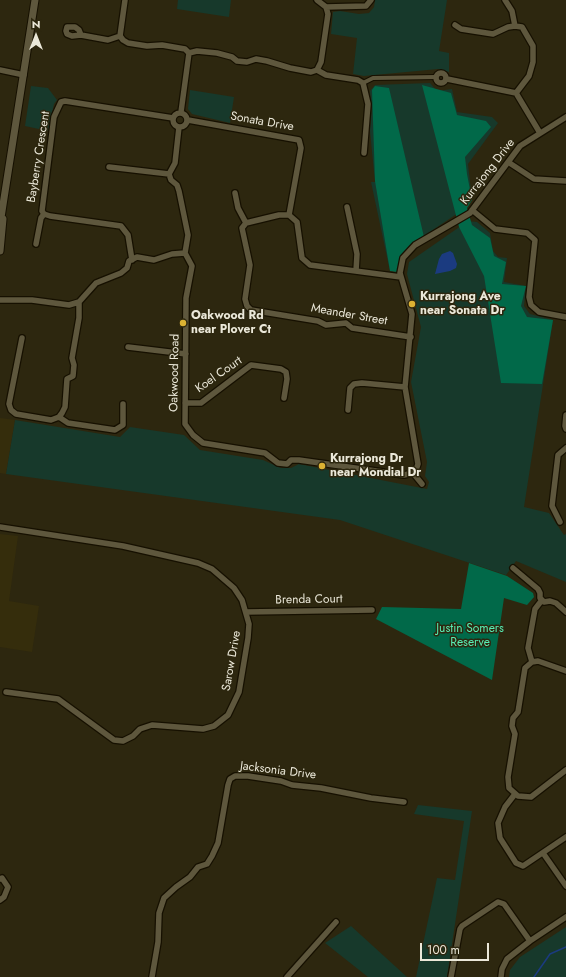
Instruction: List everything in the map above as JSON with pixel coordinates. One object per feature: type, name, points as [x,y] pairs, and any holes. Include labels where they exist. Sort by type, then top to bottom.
[{"type":"street","points":[[0,251],[6,195],[35,0]]},
{"type":"street","points":[[120,36],[125,0]]},
{"type":"street","points":[[189,53],[197,51],[216,53],[232,57],[237,61],[247,62],[256,59],[268,60],[299,71],[311,72],[317,70],[321,62],[328,14],[326,7],[317,0]]},
{"type":"street","points":[[326,7],[366,6],[371,0]]},
{"type":"street","points":[[505,0],[512,10],[515,26]]},
{"type":"street","points":[[455,25],[461,29],[493,34],[508,27],[522,27],[533,46],[533,62],[529,76],[516,93]]},
{"type":"street","points":[[81,35],[108,40],[120,36]]},
{"type":"street","points":[[120,36],[128,43],[147,46],[162,45],[185,49],[189,53]]},
{"type":"street","points":[[181,112],[189,53]]},
{"type":"street","points":[[0,70],[24,75]]},
{"type":"street","points":[[317,70],[326,75],[358,80],[363,83],[368,104],[364,153]]},
{"type":"street","points":[[363,83],[373,78],[436,77],[443,73],[447,79],[516,93],[540,132]]},
{"type":"street","name":"Bayberry Crescent","points":[[132,260],[128,235],[121,226],[44,214],[42,210],[54,117],[61,102],[173,118]]},
{"type":"street","points":[[181,112],[187,116],[188,120],[184,126],[179,127],[174,124],[173,118],[176,113],[181,112]]},
{"type":"street","name":"Kurrajong Drive","points":[[413,473],[418,464],[405,387],[412,314],[401,277],[403,258],[416,245],[470,213],[520,146],[566,117]]},
{"type":"street","name":"Sonata Drive","points":[[188,120],[299,140],[301,148],[289,215]]},
{"type":"street","points":[[109,167],[169,174],[175,163],[179,127]]},
{"type":"street","points":[[508,162],[534,179],[566,181]]},
{"type":"street","name":"Oakwood Road","points":[[169,174],[171,180],[178,185],[188,235],[185,253],[192,266],[186,298],[185,424],[193,435],[203,443],[265,453],[278,463],[287,464],[291,460],[299,460],[404,475],[413,473]]},
{"type":"street","points":[[235,193],[238,208],[246,223],[279,215],[289,215],[297,222],[302,258],[310,265],[401,277]]},
{"type":"street","points":[[0,224],[6,195]]},
{"type":"street","points":[[348,207],[357,254],[356,271]]},
{"type":"street","points":[[472,210],[495,229],[527,233],[535,240],[529,297],[531,305],[539,312],[566,317]]},
{"type":"street","points":[[36,244],[41,218],[44,214]]},
{"type":"street","name":"Meander Street","points":[[246,223],[242,228],[250,265],[245,299],[247,306],[251,310],[318,321],[326,325],[338,322],[346,323],[352,328],[411,337]]},
{"type":"street","points":[[0,300],[32,300],[69,305],[79,302],[96,283],[121,273],[127,268],[129,261],[137,257],[154,260],[172,254],[185,253]]},
{"type":"street","points":[[22,338],[9,404],[11,410],[16,414],[51,420],[58,417],[65,407],[67,378],[73,376],[74,365],[72,358],[80,318],[79,302]]},
{"type":"street","points":[[128,347],[186,354]]},
{"type":"street","name":"Koel Court","points":[[185,403],[201,403],[251,365],[281,369],[286,372],[287,378],[284,398]]},
{"type":"street","points":[[348,410],[350,388],[354,384],[362,383],[405,387]]},
{"type":"street","points":[[58,417],[68,423],[115,430],[123,425],[123,404]]},
{"type":"street","points":[[566,415],[564,426],[566,429]]},
{"type":"street","points":[[560,522],[552,506],[558,455],[566,448]]},
{"type":"street","points":[[413,473],[422,484]]},
{"type":"street","name":"Sarow Drive","points":[[0,527],[123,546],[198,563],[212,568],[229,582],[242,600],[249,624],[239,692],[228,715],[214,726],[203,729],[152,725],[140,729],[123,741],[114,740],[58,699],[6,692]]},
{"type":"street","points":[[513,568],[538,589],[542,600]]},
{"type":"street","points":[[542,600],[556,603],[566,612]]},
{"type":"street","points":[[532,662],[528,648],[530,632],[534,609],[542,600]]},
{"type":"street","name":"Brenda Court","points":[[246,612],[372,610]]},
{"type":"street","points":[[566,671],[538,661],[532,662],[525,668],[518,712],[513,718],[512,726],[515,734],[508,777],[509,788],[518,796],[531,797],[566,770]]},
{"type":"street","name":"Jacksonia Drive","points":[[152,977],[158,942],[159,913],[164,898],[190,877],[198,867],[207,864],[212,856],[218,843],[230,779],[235,776],[248,776],[281,781],[292,785],[321,788],[371,798],[404,802]]},
{"type":"street","points":[[515,794],[505,807],[498,822],[500,838],[516,863],[523,866],[566,837]]},
{"type":"street","points":[[543,852],[566,886]]},
{"type":"street","points":[[0,879],[2,878],[8,887],[4,897],[0,900]]},
{"type":"street","points":[[451,977],[460,929],[462,926],[498,902],[504,904],[530,941]]},
{"type":"street","points":[[501,977],[502,969],[507,960],[530,941],[566,917]]},
{"type":"street","points":[[287,977],[336,922]]},
{"type":"shaded area","points":[[0,418],[15,420],[6,474],[0,473]]},
{"type":"shaded area","points":[[0,534],[18,536],[9,601],[39,606],[32,652],[0,647]]},
{"type":"green space","points":[[178,0],[231,0],[229,17],[177,9]]},
{"type":"green space","points":[[375,0],[447,0],[439,51],[449,53],[449,72],[438,69],[364,76],[353,74],[357,38],[331,34],[333,12],[340,11],[359,14],[369,13],[374,7]]},
{"type":"green space","points":[[430,83],[437,91],[452,89],[457,112],[492,117],[498,123],[468,164],[472,200],[464,209],[406,248],[400,258],[397,271],[390,271],[371,182],[375,182],[370,131],[372,108],[370,91],[375,85]]},
{"type":"green space","points":[[422,85],[451,93],[457,115],[486,121],[491,127],[465,157],[472,200],[467,208],[472,225],[490,238],[494,256],[506,262],[502,284],[526,286],[521,306],[527,317],[553,320],[542,384],[501,383],[484,276],[459,227]]},
{"type":"green space","points":[[31,86],[48,88],[57,100],[54,104],[48,131],[25,126]]},
{"type":"green space","points":[[375,86],[389,88],[424,237],[412,243],[400,257],[397,272],[390,271],[375,181],[372,90]]},
{"type":"green space","points":[[190,90],[234,97],[230,123],[192,114],[188,109]]},
{"type":"green space","points":[[468,221],[477,222],[490,233],[493,251],[498,257],[507,258],[504,282],[526,286],[524,306],[530,314],[553,320],[524,507],[549,513],[564,535],[566,534],[566,582],[516,561],[506,575],[340,520],[6,474],[15,420],[120,437],[130,427],[184,435],[200,450],[263,460],[281,468],[291,468],[299,464],[427,489],[429,482],[425,476],[427,462],[411,382],[421,327],[407,274],[409,262]]},
{"type":"green space","name":"Justin Somers Reserve","points":[[469,563],[507,576],[533,593],[534,597],[527,605],[504,598],[492,680],[376,619],[382,607],[461,609]]},
{"type":"green space","points":[[418,805],[472,811],[447,977],[416,977],[437,878],[455,880],[464,821],[414,814]]},
{"type":"green space","points":[[351,926],[407,977],[368,977],[325,943]]},
{"type":"green space","points":[[566,927],[566,977],[509,977],[510,970],[520,957]]},
{"type":"water","points":[[450,251],[453,253],[457,264],[456,268],[450,271],[435,274],[442,254]]},
{"type":"waterway","points":[[534,977],[550,954],[566,947]]},
{"type":"place","name":"Kurrajong Ave near Sonata Dr","points":[[412,304]]},
{"type":"place","name":"Oakwood Rd near Plover Ct","points":[[183,323]]},
{"type":"place","name":"Kurrajong Dr near Mondial Dr","points":[[322,466]]}]
